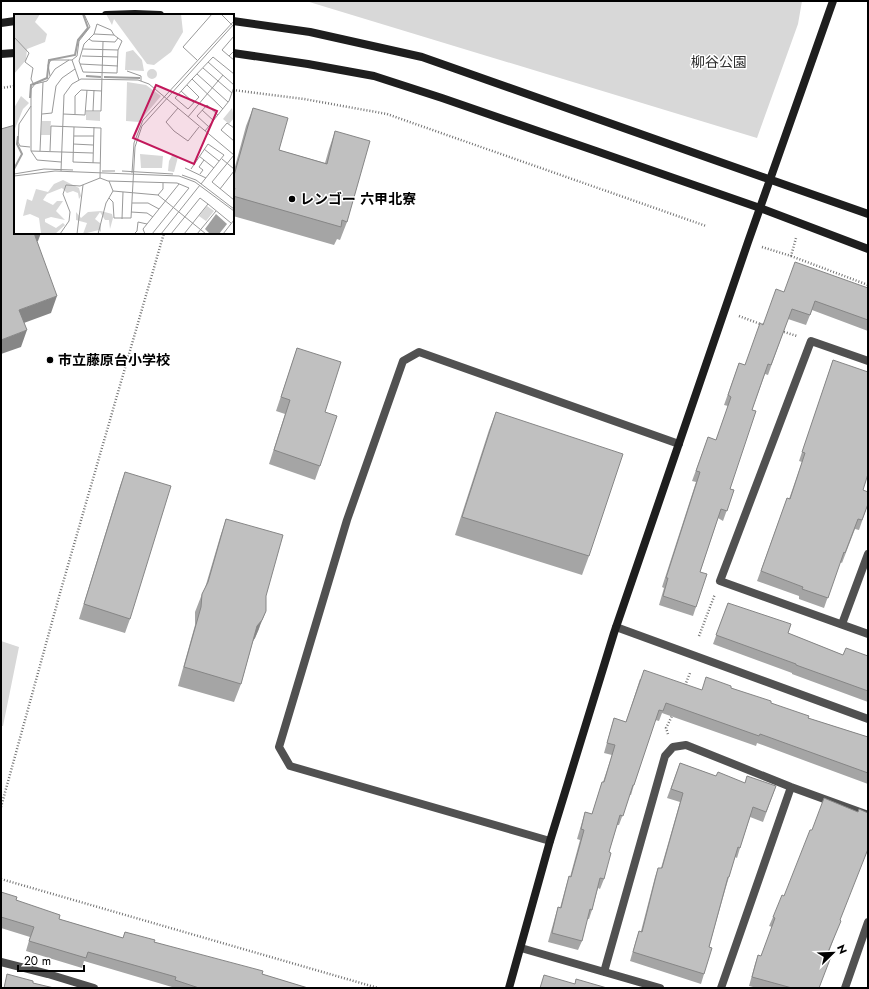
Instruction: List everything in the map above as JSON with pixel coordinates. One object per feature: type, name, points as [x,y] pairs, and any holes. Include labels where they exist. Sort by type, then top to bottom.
[{"type":"street","points":[[509,988],[550,841],[616,626],[833,1]]},
{"type":"street","points":[[1,23],[14,21]]},
{"type":"street","points":[[234,22],[310,32],[422,57],[868,214]]},
{"type":"street","points":[[1,54],[14,53]]},
{"type":"street","points":[[234,53],[308,64],[374,76],[457,103],[760,208],[868,249]]},
{"type":"street","points":[[868,361],[811,341],[720,581],[868,634]]},
{"type":"street","points":[[550,841],[290,766],[279,747],[347,520],[403,361],[420,352],[679,444]]},
{"type":"street","points":[[842,624],[868,554]]},
{"type":"street","points":[[616,626],[868,719]]},
{"type":"street","points":[[604,972],[665,756],[673,747],[686,745],[791,787],[868,814]]},
{"type":"street","points":[[721,988],[791,787]]},
{"type":"street","points":[[845,988],[868,922]]},
{"type":"street","points":[[521,948],[660,988]]},
{"type":"street","points":[[1,962],[94,988]]},
{"type":"path","points":[[1,88],[14,86]]},
{"type":"path","points":[[234,90],[387,114],[706,226]]},
{"type":"path","points":[[790,256],[797,233]]},
{"type":"path","points":[[1,807],[58,601],[164,234]]},
{"type":"path","points":[[760,246],[868,285]]},
{"type":"path","points":[[739,316],[767,326]]},
{"type":"path","points":[[775,329],[811,341]]},
{"type":"path","points":[[699,636],[720,581]]},
{"type":"path","points":[[681,694],[690,673]]},
{"type":"path","points":[[673,747],[666,728],[675,708]]},
{"type":"path","points":[[1,879],[378,988]]},
{"type":"green space","name":"柳谷公園","points":[[306,1],[802,1],[798,24],[757,138]]},
{"type":"green space","points":[[1,641],[19,647],[3,726],[1,726]]},
{"type":"building","name":"レンゴー 六甲北寮","points":[[253,108],[288,118],[279,150],[327,164],[335,131],[370,141],[347,222],[342,220],[341,227],[234,196],[234,175]]},
{"type":"building","points":[[14,125],[14,234],[34,234],[57,296],[19,310],[27,330],[1,340],[1,129]]},
{"type":"building","points":[[795,262],[868,288],[868,320],[815,301],[810,315],[792,309],[771,365],[768,364],[752,410],[756,411],[730,489],[734,490],[727,511],[721,509],[700,572],[707,574],[696,607],[663,596],[668,578],[666,578],[700,472],[696,471],[708,437],[716,440],[731,397],[728,395],[739,363],[745,365],[760,323],[763,325],[776,289],[784,292]]},
{"type":"building","points":[[297,348],[341,362],[325,412],[337,416],[320,466],[274,450],[290,400],[281,397]]},
{"type":"building","points":[[833,360],[868,372],[868,474],[863,490],[868,492],[868,504],[862,520],[858,519],[845,553],[844,552],[828,598],[802,589],[803,587],[761,571],[787,498],[790,499],[805,453],[802,452]]},
{"type":"building","points":[[496,412],[623,454],[589,556],[462,517]]},
{"type":"building","points":[[125,472],[171,486],[130,619],[84,604]]},
{"type":"building","points":[[226,519],[283,535],[266,596],[266,611],[262,620],[257,626],[241,684],[184,667],[201,607],[202,594],[208,582]]},
{"type":"building","points":[[728,603],[791,624],[788,633],[843,655],[846,648],[868,656],[868,691],[716,635]]},
{"type":"building","points":[[644,670],[702,690],[706,677],[731,686],[731,688],[771,701],[771,703],[809,716],[808,718],[868,737],[868,773],[760,734],[759,736],[666,703],[663,711],[659,710],[623,816],[620,815],[609,852],[611,853],[604,879],[600,878],[582,941],[552,933],[558,907],[561,908],[569,876],[571,877],[584,830],[581,829],[585,812],[592,814],[602,782],[604,782],[615,745],[607,743],[614,718],[626,722]]},
{"type":"building","points":[[680,763],[716,776],[718,772],[745,783],[747,776],[776,786],[766,812],[753,807],[740,848],[738,847],[728,877],[709,947],[712,948],[704,974],[633,952],[639,931],[642,932],[658,868],[662,868],[683,793],[671,789]]},
{"type":"building","points":[[824,798],[858,812],[859,809],[868,813],[868,849],[828,952],[832,954],[819,988],[792,988],[752,977],[758,955],[761,956],[775,918],[773,917],[782,895],[784,896]]},
{"type":"building","points":[[1,892],[17,897],[16,900],[60,915],[59,919],[123,938],[125,932],[155,940],[154,942],[263,971],[262,974],[308,988],[199,988],[175,980],[176,977],[88,952],[86,958],[29,941],[34,927],[1,917]]},
{"type":"building","points":[[7,974],[33,981],[33,983],[54,988],[4,988]]},
{"type":"building","points":[[544,975],[575,984],[576,979],[607,988],[540,988]]},
{"type":"place","name":"レンゴー 六甲北寮","points":[[292,199]]},
{"type":"place","name":"市立藤原台小学校","points":[[50,360]]}]
